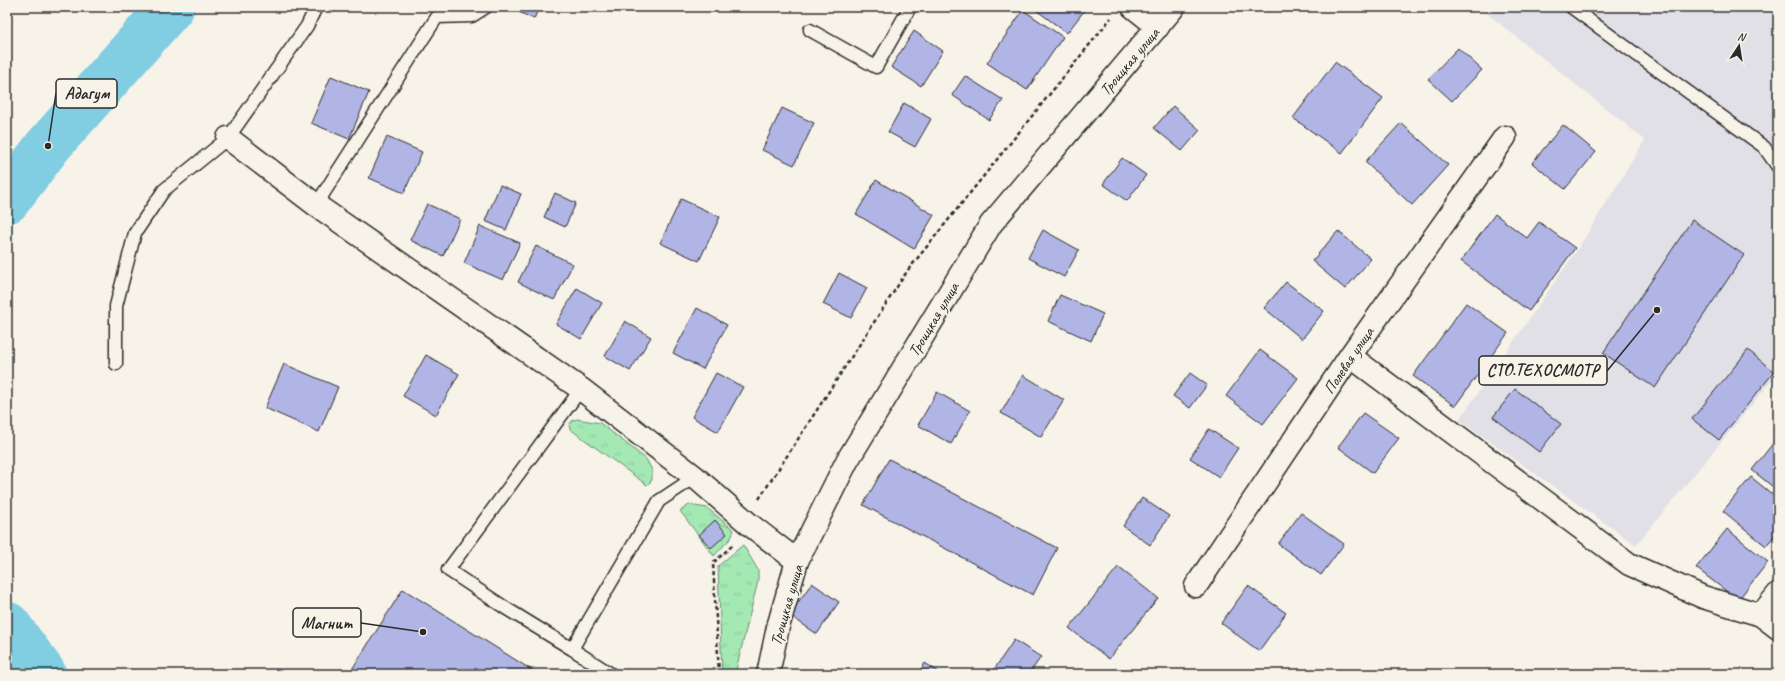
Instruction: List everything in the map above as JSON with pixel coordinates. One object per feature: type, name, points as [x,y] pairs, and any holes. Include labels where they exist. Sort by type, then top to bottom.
[{"type":"street","name":"Троицкая улица","points":[[768,674],[778,627],[797,561],[847,461],[991,224],[1174,7]]},
{"type":"street","points":[[1124,10],[1158,27]]},
{"type":"street","name":"Полевая улица","points":[[1196,586],[1350,356],[1504,137]]},
{"type":"street","points":[[228,138],[316,205],[581,389],[695,477],[749,524],[797,561]]},
{"type":"street","points":[[1350,356],[1629,564],[1703,597],[1761,615],[1778,628]]},
{"type":"street","points":[[1761,615],[1778,594]]},
{"type":"lane","points":[[116,364],[116,306],[135,233],[164,190],[228,138],[307,26],[316,7]]},
{"type":"lane","points":[[316,205],[436,17],[472,16],[486,7]]},
{"type":"lane","points":[[810,30],[876,67],[910,7]]},
{"type":"lane","points":[[1571,7],[1764,148],[1778,167]]},
{"type":"lane","points":[[581,389],[448,570],[611,674]]},
{"type":"lane","points":[[572,650],[659,500],[695,477]]},
{"type":"path","points":[[756,503],[908,270],[1124,10]]},
{"type":"path","points":[[719,674],[713,563],[738,540]]},
{"type":"shaded area","points":[[1479,7],[1778,7],[1778,373],[1636,545],[1459,420],[1579,247],[1645,140]]},
{"type":"green space","points":[[577,419],[600,423],[646,459],[652,470],[652,480],[647,485],[570,429],[569,425],[572,421]]},
{"type":"green space","points":[[689,505],[707,508],[734,530],[731,538],[714,556],[680,511]]},
{"type":"green space","points":[[743,545],[758,570],[758,581],[735,674],[722,674],[718,566]]},
{"type":"building","points":[[508,7],[539,7],[534,19]]},
{"type":"building","points":[[1032,7],[1087,7],[1067,33]]},
{"type":"building","points":[[1023,10],[1063,37],[1027,90],[987,63]]},
{"type":"building","points":[[914,31],[943,51],[921,86],[891,67]]},
{"type":"building","points":[[1458,48],[1482,70],[1452,101],[1428,79]]},
{"type":"building","points":[[1335,62],[1383,98],[1342,153],[1293,118]]},
{"type":"building","points":[[331,76],[369,92],[349,139],[311,123]]},
{"type":"building","points":[[965,76],[1003,100],[989,120],[952,95]]},
{"type":"building","points":[[904,103],[931,119],[915,147],[888,132]]},
{"type":"building","points":[[1173,106],[1200,130],[1182,151],[1154,128]]},
{"type":"building","points":[[782,108],[814,123],[794,165],[762,150]]},
{"type":"building","points":[[1401,123],[1448,165],[1412,205],[1365,162]]},
{"type":"building","points":[[1563,125],[1596,152],[1565,189],[1532,163]]},
{"type":"building","points":[[387,137],[422,152],[404,193],[369,178]]},
{"type":"building","points":[[1122,158],[1146,175],[1127,201],[1103,184]]},
{"type":"building","points":[[876,180],[934,215],[914,249],[856,214]]},
{"type":"building","points":[[500,185],[521,194],[506,230],[485,221]]},
{"type":"building","points":[[555,193],[576,203],[565,227],[544,217]]},
{"type":"building","points":[[681,199],[720,217],[699,261],[660,243]]},
{"type":"building","points":[[427,204],[460,219],[443,256],[410,240]]},
{"type":"building","points":[[1495,214],[1527,238],[1539,222],[1575,248],[1529,311],[1461,261]]},
{"type":"building","points":[[1692,220],[1744,255],[1655,388],[1603,353]]},
{"type":"building","points":[[480,226],[520,243],[503,280],[464,263]]},
{"type":"building","points":[[1043,230],[1079,250],[1064,277],[1028,258]]},
{"type":"building","points":[[1338,231],[1371,259],[1345,289],[1312,261]]},
{"type":"building","points":[[536,246],[573,264],[554,300],[518,282]]},
{"type":"building","points":[[839,273],[867,288],[851,318],[823,304]]},
{"type":"building","points":[[1286,282],[1324,311],[1302,339],[1264,308]]},
{"type":"building","points":[[577,288],[602,303],[581,339],[556,324]]},
{"type":"building","points":[[1060,295],[1103,314],[1091,341],[1048,321]]},
{"type":"building","points":[[1466,303],[1508,333],[1455,406],[1413,376]]},
{"type":"building","points":[[697,308],[727,325],[703,369],[673,353]]},
{"type":"building","points":[[625,321],[651,337],[630,371],[605,356]]},
{"type":"building","points":[[1260,350],[1298,378],[1263,424],[1226,396]]},
{"type":"building","points":[[1748,350],[1774,372],[1719,440],[1692,419]]},
{"type":"building","points":[[426,355],[459,374],[436,415],[403,396]]},
{"type":"building","points":[[284,364],[338,387],[319,432],[265,408]]},
{"type":"building","points":[[716,373],[743,387],[718,432],[692,417]]},
{"type":"building","points":[[1190,373],[1207,385],[1190,408],[1173,396]]},
{"type":"building","points":[[1023,375],[1064,400],[1041,437],[1001,413]]},
{"type":"building","points":[[1515,389],[1561,424],[1539,452],[1493,417]]},
{"type":"building","points":[[937,392],[970,411],[951,444],[918,425]]},
{"type":"building","points":[[1363,413],[1399,438],[1373,473],[1338,447]]},
{"type":"building","points":[[1209,429],[1238,448],[1219,477],[1190,458]]},
{"type":"building","points":[[1778,437],[1778,491],[1752,470]]},
{"type":"building","points":[[889,459],[1057,548],[1033,595],[863,505]]},
{"type":"building","points":[[1751,477],[1778,499],[1778,531],[1766,546],[1723,511]]},
{"type":"building","points":[[1142,498],[1169,516],[1150,545],[1123,526]]},
{"type":"building","points":[[1301,513],[1344,544],[1321,575],[1278,544]]},
{"type":"building","points":[[715,520],[727,534],[711,548],[699,535]]},
{"type":"building","points":[[1727,529],[1768,562],[1738,600],[1696,568]]},
{"type":"building","points":[[1118,567],[1158,598],[1109,659],[1069,628]]},
{"type":"building","points":[[812,583],[839,602],[817,634],[789,615]]},
{"type":"building","points":[[1248,586],[1286,613],[1259,651],[1221,623]]},
{"type":"building","points":[[403,589],[538,674],[349,674]]},
{"type":"building","points":[[1014,640],[1041,657],[1029,674],[991,674]]},
{"type":"building","points":[[925,663],[942,674],[918,674]]},
{"type":"waterway","points":[[7,200],[48,146],[171,7]]},
{"type":"waterway","points":[[7,625],[43,674]]},
{"type":"place","name":"Адагум","points":[[48,146]]},
{"type":"place","name":"СТО.ТЕХОСМОТР","points":[[1657,310]]},
{"type":"place","name":"Магнит","points":[[423,632]]}]
